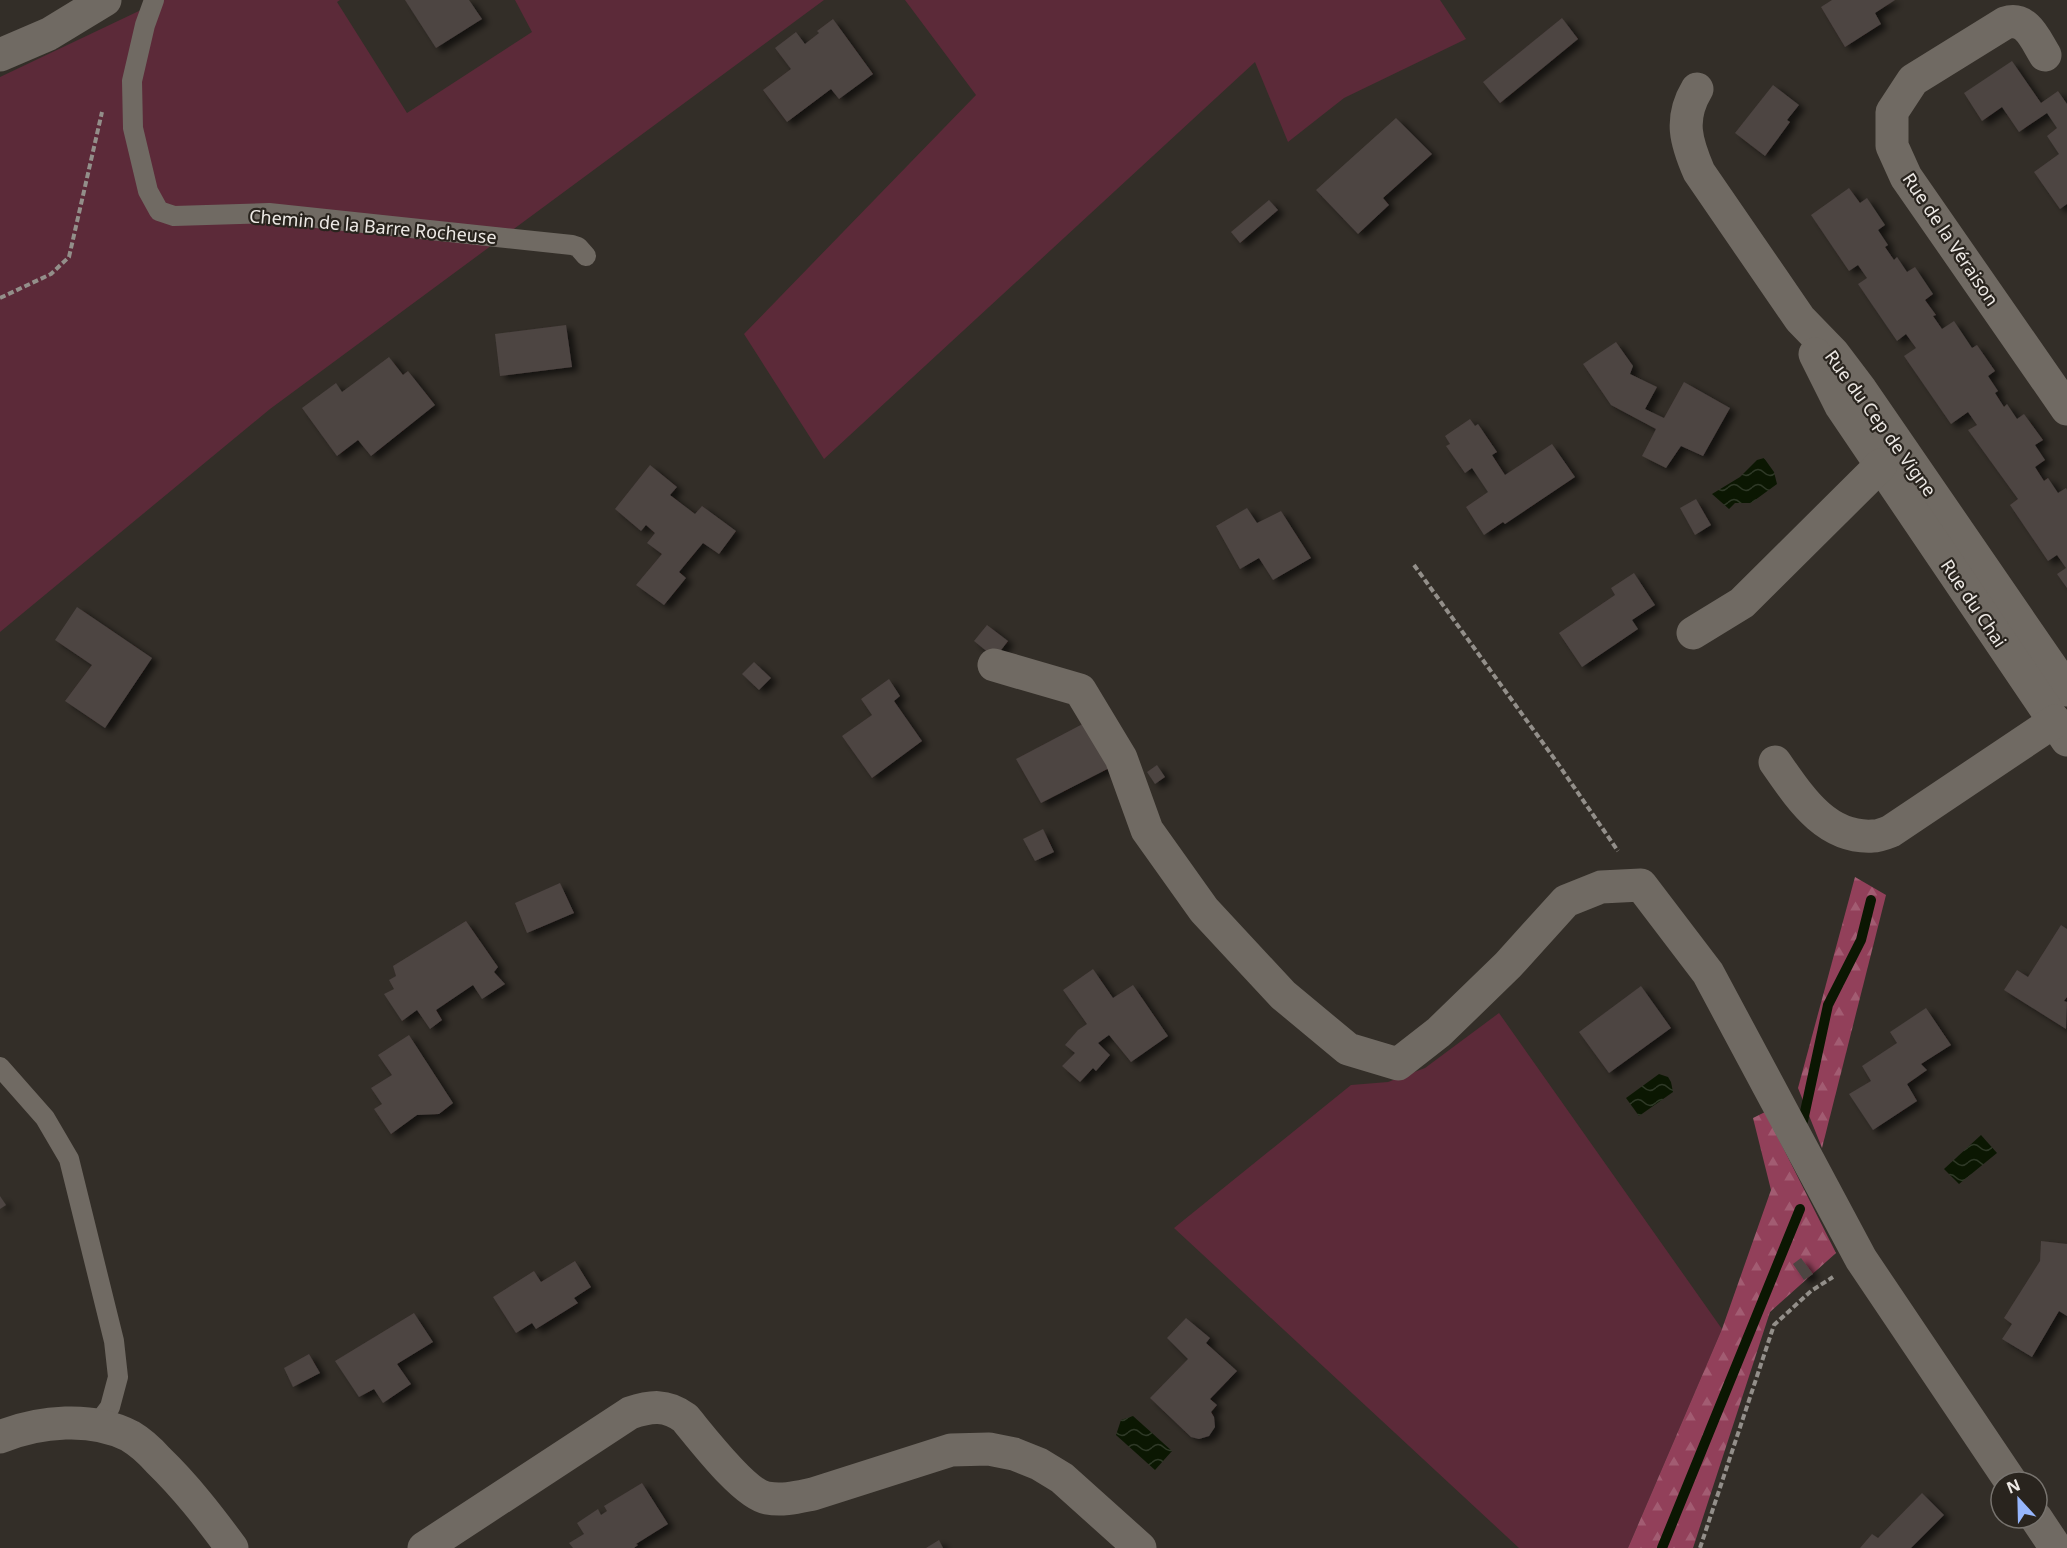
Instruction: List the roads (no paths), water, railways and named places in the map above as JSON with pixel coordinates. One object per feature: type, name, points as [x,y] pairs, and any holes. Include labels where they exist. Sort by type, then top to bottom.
[{"type":"street","points":[[0,55],[49,34],[105,0]]},
{"type":"street","name":"Rue de la Véraison","points":[[2045,55],[2025,24],[2013,20],[2005,22],[1912,80],[1892,111],[1892,146],[1906,177],[2067,409]]},
{"type":"street","name":"Rue du Cep de Vigne","points":[[1697,89],[1688,104],[1686,134],[1699,172],[1800,319],[1833,353],[1862,390],[2067,690]]},
{"type":"street","name":"Rue du Chai","points":[[1800,319],[1841,406],[2061,731]]},
{"type":"street","points":[[1693,633],[1742,603],[1881,465]]},
{"type":"street","points":[[994,665],[1080,690],[1121,758],[1147,830],[1204,910],[1283,995],[1348,1049],[1398,1064],[1439,1032],[1508,965],[1566,901],[1601,887],[1641,885],[1708,973],[1861,1259],[2004,1470]]},
{"type":"street","points":[[1775,762],[1813,813],[1835,827],[1851,833],[1873,836],[1891,831],[2061,731]]},
{"type":"street","points":[[424,1548],[630,1413],[648,1407],[661,1407],[674,1410],[685,1418],[747,1487],[765,1498],[790,1499],[813,1494],[951,1450],[989,1449],[1014,1454],[1039,1464],[1062,1478],[1140,1548]]},
{"type":"street","points":[[0,1437],[50,1425],[75,1424],[116,1430],[132,1437],[148,1450],[197,1500],[232,1548]]},
{"type":"street","points":[[2044,1530],[2056,1548]]},
{"type":"lane","name":"Chemin de la Barre Rocheuse","points":[[154,0],[145,26],[132,81],[133,128],[148,190],[159,211],[174,216],[269,213],[304,216],[572,245],[578,247],[586,256]]},
{"type":"lane","points":[[0,1067],[45,1119],[69,1159],[72,1169],[114,1341],[118,1377],[110,1407],[96,1426]]},
{"type":"water","points":[[1764,458],[1774,472],[1777,484],[1751,503],[1735,503],[1729,509],[1712,494],[1740,477],[1757,460]]},
{"type":"water","points":[[1659,1074],[1668,1077],[1673,1092],[1639,1116],[1626,1098]]},
{"type":"water","points":[[1981,1135],[1997,1153],[1959,1184],[1944,1169]]},
{"type":"water","points":[[1133,1416],[1172,1451],[1155,1470],[1116,1435],[1121,1420]]},
{"type":"waterway","points":[[1803,1121],[1828,1005],[1861,940],[1871,900]]},
{"type":"waterway","points":[[1662,1548],[1800,1209]]}]
